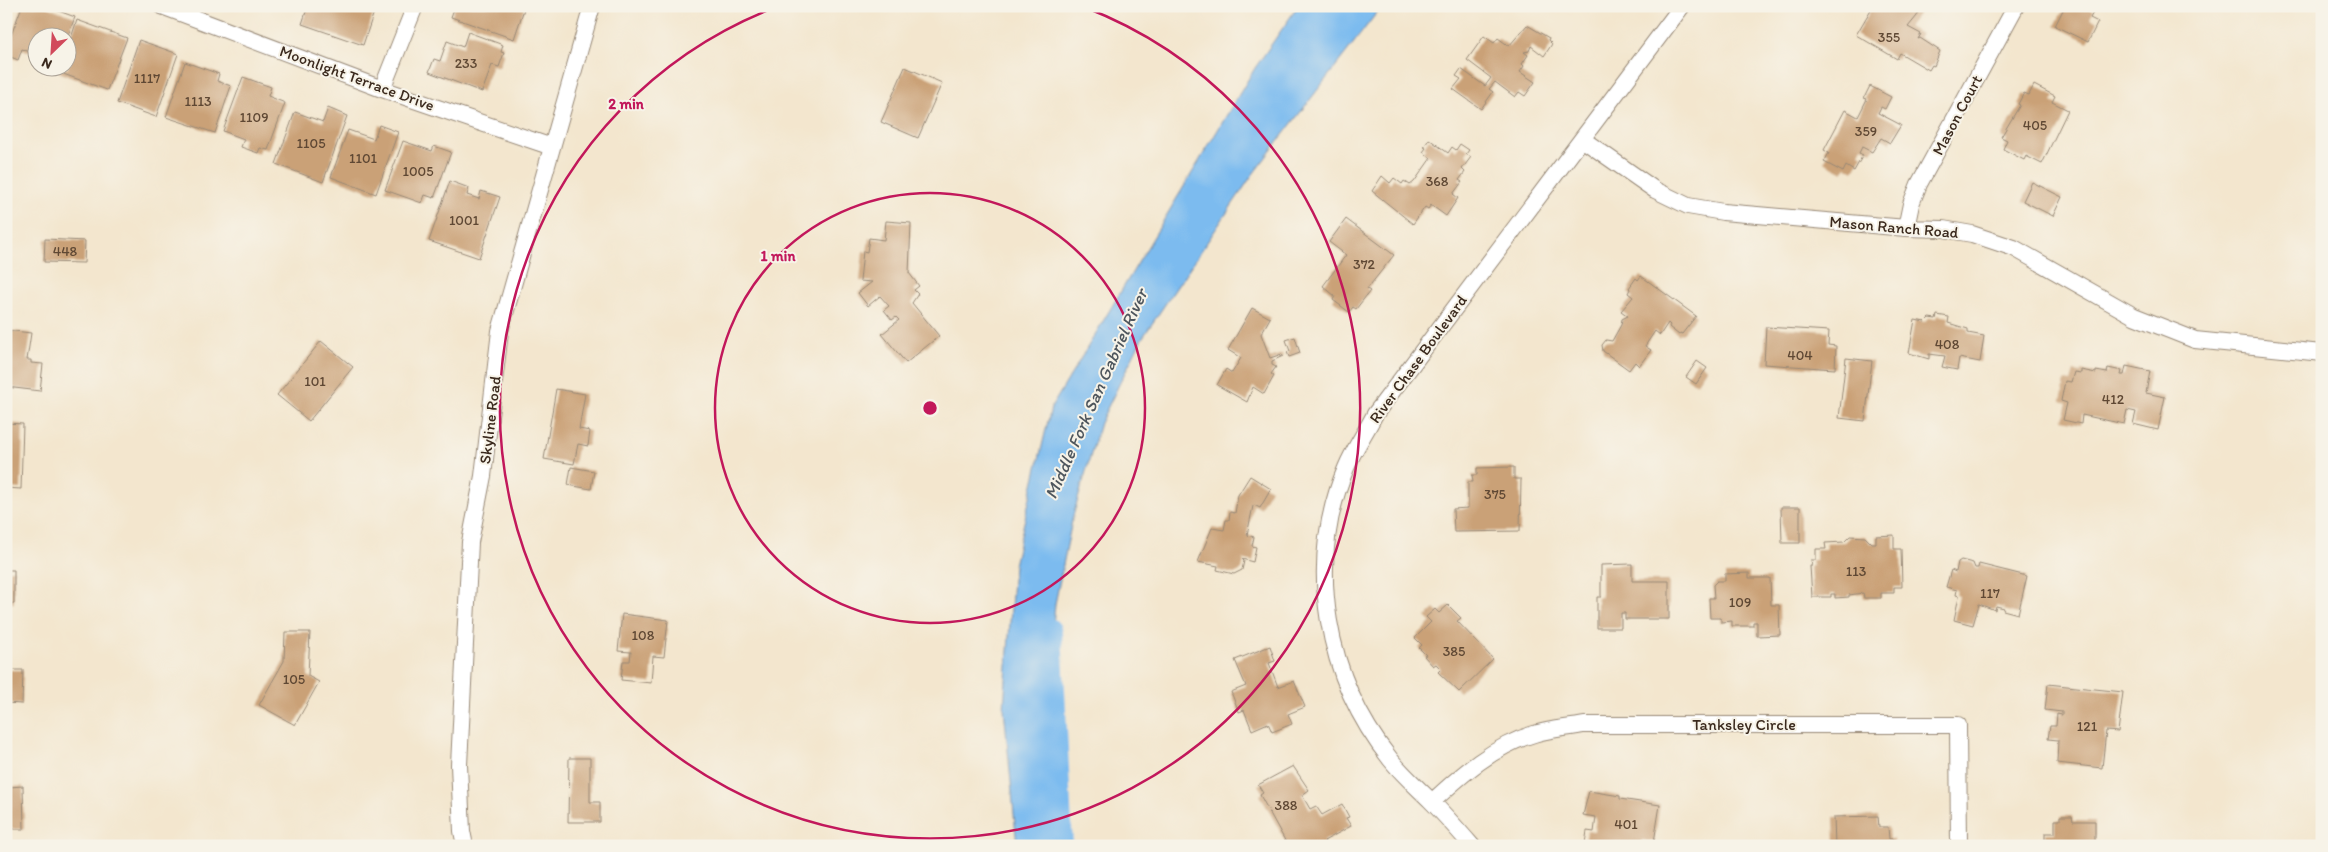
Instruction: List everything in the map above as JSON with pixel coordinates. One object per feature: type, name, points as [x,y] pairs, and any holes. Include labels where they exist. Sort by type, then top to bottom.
[{"type":"street","name":"Moonlight Terrace Drive","points":[[162,6],[382,89],[552,147]]},
{"type":"street","points":[[382,89],[415,6]]},
{"type":"street","name":"Skyline Road","points":[[465,846],[462,830],[459,751],[470,542],[483,476],[500,331],[592,6]]},
{"type":"street","name":"River Chase Boulevard","points":[[1472,846],[1392,761],[1362,719],[1342,678],[1330,634],[1324,573],[1331,516],[1346,467],[1375,414],[1682,6]]},
{"type":"street","name":"Mason Court","points":[[1906,228],[1910,204],[1919,184],[2016,6]]},
{"type":"street","name":"Mason Ranch Road","points":[[1582,139],[1655,190],[1688,206],[1722,212],[1906,228],[1943,229],[1972,234],[2014,248],[2134,316],[2195,340],[2322,353]]},
{"type":"street","name":"Tanksley Circle","points":[[1432,802],[1458,778],[1500,748],[1535,734],[1584,726],[1958,725],[1959,846]]},
{"type":"water","points":[[1298,6],[1382,6],[1253,174],[1141,340],[1100,423],[1073,516],[1055,604],[1044,722],[1056,816],[1064,846],[1017,846],[1004,708],[1014,565],[1051,408],[1255,68]]},
{"type":"building","points":[[22,6],[45,6],[75,17],[71,28],[28,28],[28,51],[22,49],[18,60],[6,55],[6,49]]},
{"type":"building","points":[[308,6],[376,6],[363,45],[302,24]]},
{"type":"building","points":[[455,6],[525,6],[514,39],[451,17]]},
{"type":"building","points":[[1873,6],[1921,6],[1917,16],[1908,27],[1921,34],[1918,39],[1920,38],[1940,51],[1934,66],[1932,65],[1929,70],[1900,53],[1897,59],[1856,35]]},
{"type":"building","points":[[2065,6],[2084,6],[2094,11],[2090,18],[2098,22],[2088,42],[2055,26]]},
{"type":"building","points":[[77,20],[127,38],[107,90],[74,78],[78,78],[78,28],[74,28]]},
{"type":"building","points":[[1527,25],[1549,38],[1548,40],[1552,44],[1544,56],[1531,46],[1529,51],[1524,52],[1528,55],[1522,64],[1524,66],[1520,72],[1535,82],[1525,96],[1519,92],[1515,97],[1495,82],[1489,89],[1493,92],[1481,109],[1453,89],[1461,79],[1456,76],[1461,69],[1485,86],[1491,78],[1467,60],[1484,36],[1494,43],[1498,38],[1509,46]]},
{"type":"building","points":[[468,32],[503,45],[501,52],[504,53],[499,67],[492,65],[482,92],[429,72],[434,59],[440,61],[447,41],[463,47]]},
{"type":"building","points":[[139,40],[178,54],[156,117],[117,103]]},
{"type":"building","points":[[185,62],[219,74],[217,81],[231,86],[215,133],[166,117]]},
{"type":"building","points":[[905,67],[942,83],[918,138],[881,122]]},
{"type":"building","points":[[243,77],[271,87],[268,96],[285,103],[268,150],[260,148],[258,153],[241,147],[244,139],[223,131]]},
{"type":"building","points":[[2034,85],[2055,96],[2052,102],[2068,110],[2042,164],[2026,156],[2024,160],[2003,149],[2007,140],[2001,137],[2020,105],[2018,104],[2024,93],[2029,95]]},
{"type":"building","points":[[1870,86],[1891,97],[1885,109],[1881,107],[1878,113],[1901,125],[1890,143],[1881,138],[1872,152],[1862,147],[1859,153],[1863,155],[1854,171],[1846,166],[1843,172],[1824,162],[1829,153],[1824,150],[1845,110],[1858,117],[1867,99],[1864,98]]},
{"type":"building","points":[[328,108],[347,116],[323,182],[276,164],[295,112],[323,122]]},
{"type":"building","points":[[379,125],[398,132],[376,194],[331,177],[348,130],[374,139]]},
{"type":"building","points":[[1429,139],[1448,153],[1452,147],[1456,150],[1460,144],[1469,150],[1466,154],[1471,157],[1462,169],[1465,172],[1459,180],[1462,182],[1453,194],[1458,198],[1446,216],[1431,205],[1428,209],[1425,207],[1413,224],[1372,191],[1382,176],[1390,183],[1394,178],[1402,184],[1404,181],[1410,185],[1414,182],[1431,158],[1423,152]]},
{"type":"building","points":[[403,141],[432,151],[434,146],[451,152],[434,198],[425,195],[422,203],[385,190]]},
{"type":"building","points":[[450,181],[469,188],[467,195],[479,199],[481,191],[500,197],[479,258],[429,241]]},
{"type":"building","points":[[2032,182],[2062,197],[2053,216],[2023,201]]},
{"type":"building","points":[[1346,219],[1394,255],[1367,289],[1370,291],[1356,309],[1353,307],[1349,312],[1333,300],[1335,296],[1323,286],[1346,255],[1329,242]]},
{"type":"building","points":[[886,221],[911,223],[909,273],[919,286],[914,290],[918,294],[912,303],[939,336],[906,363],[882,334],[899,320],[896,317],[892,320],[884,310],[889,306],[880,296],[868,306],[858,293],[872,282],[860,281],[863,251],[867,252],[869,238],[884,240]]},
{"type":"building","points":[[45,239],[85,241],[84,263],[44,262]]},
{"type":"building","points":[[1641,276],[1696,316],[1682,334],[1680,333],[1679,335],[1669,327],[1668,323],[1660,335],[1655,331],[1645,346],[1651,350],[1639,366],[1635,362],[1629,370],[1603,351],[1602,345],[1606,340],[1612,341],[1621,325],[1622,319],[1628,316],[1621,311],[1633,297],[1628,293],[1629,288],[1636,278],[1638,280]]},
{"type":"building","points":[[1252,308],[1270,318],[1261,334],[1270,358],[1282,354],[1283,356],[1272,361],[1272,365],[1276,367],[1271,374],[1274,376],[1264,394],[1253,387],[1247,402],[1217,385],[1226,369],[1232,373],[1241,358],[1228,350]]},
{"type":"building","points":[[1937,315],[1949,317],[1948,323],[1968,329],[1968,333],[1984,336],[1980,362],[1959,358],[1957,370],[1942,367],[1945,356],[1929,354],[1929,359],[1909,353],[1915,320],[1925,322],[1929,318],[1936,319]]},
{"type":"building","points":[[1766,327],[1829,331],[1828,345],[1836,346],[1835,369],[1764,364]]},
{"type":"building","points":[[6,330],[31,333],[27,360],[31,360],[31,363],[43,364],[40,391],[6,387]]},
{"type":"building","points":[[1295,337],[1300,353],[1289,357],[1287,352],[1290,351],[1286,340]]},
{"type":"building","points":[[321,341],[353,367],[309,421],[277,395]]},
{"type":"building","points":[[1846,358],[1872,361],[1865,421],[1839,418]]},
{"type":"building","points":[[1697,361],[1707,368],[1696,384],[1686,377]]},
{"type":"building","points":[[2126,366],[2150,371],[2146,393],[2165,397],[2158,430],[2133,424],[2136,412],[2127,410],[2124,424],[2082,415],[2081,424],[2063,420],[2067,403],[2061,401],[2065,381],[2071,382],[2074,372],[2081,373],[2081,370],[2107,373],[2108,368],[2122,371],[2121,375],[2124,375]]},
{"type":"building","points":[[556,389],[585,394],[579,429],[590,431],[588,446],[578,444],[574,464],[544,459]]},
{"type":"building","points":[[6,423],[23,424],[21,489],[6,488]]},
{"type":"building","points":[[571,467],[594,471],[591,489],[568,485]]},
{"type":"building","points":[[1514,467],[1514,479],[1521,479],[1520,531],[1454,532],[1453,509],[1468,508],[1468,482],[1473,482],[1472,475],[1477,475],[1477,468]]},
{"type":"building","points":[[1250,476],[1271,489],[1260,508],[1253,506],[1247,535],[1254,537],[1252,546],[1256,547],[1253,562],[1242,559],[1244,561],[1242,570],[1234,574],[1217,570],[1218,566],[1198,562],[1212,528],[1224,530],[1226,520],[1229,520],[1230,512],[1235,513],[1238,495]]},
{"type":"building","points":[[1781,507],[1800,507],[1800,543],[1782,543]]},
{"type":"building","points":[[1894,535],[1894,549],[1901,549],[1902,587],[1894,587],[1894,593],[1881,593],[1881,598],[1864,598],[1863,593],[1849,595],[1849,597],[1835,598],[1835,594],[1831,594],[1831,597],[1812,597],[1810,566],[1812,566],[1811,560],[1816,560],[1816,549],[1826,549],[1825,543],[1844,542],[1850,536],[1865,537],[1871,543],[1876,543],[1876,536]]},
{"type":"building","points":[[1961,560],[1973,563],[1975,568],[1978,568],[1979,564],[2027,576],[2018,614],[2003,610],[2004,608],[1996,606],[1995,610],[1979,604],[1973,625],[1954,620],[1959,596],[1956,595],[1957,590],[1946,587],[1951,570],[1956,572],[1958,562]]},
{"type":"building","points":[[1632,564],[1632,581],[1669,581],[1669,619],[1625,619],[1625,613],[1621,613],[1621,628],[1597,628],[1597,597],[1601,597],[1601,565]]},
{"type":"building","points":[[6,570],[14,570],[14,603],[6,604]]},
{"type":"building","points":[[1749,573],[1749,578],[1770,578],[1771,605],[1779,605],[1780,635],[1757,636],[1757,622],[1753,622],[1753,626],[1732,626],[1732,621],[1721,622],[1721,618],[1710,618],[1709,598],[1714,598],[1713,585],[1717,581],[1725,581],[1725,574]]},
{"type":"building","points":[[1448,605],[1461,618],[1457,621],[1493,659],[1459,692],[1438,672],[1441,669],[1436,664],[1433,666],[1424,656],[1426,655],[1419,648],[1422,645],[1415,638],[1431,622],[1426,617],[1435,609],[1439,613]]},
{"type":"building","points":[[622,614],[668,620],[664,657],[653,656],[651,683],[621,680],[623,661],[630,661],[631,652],[618,651]]},
{"type":"building","points":[[285,632],[310,632],[308,676],[319,682],[295,725],[259,705],[284,661]]},
{"type":"building","points":[[1270,646],[1275,661],[1269,663],[1278,687],[1294,681],[1305,707],[1288,714],[1292,724],[1272,732],[1268,723],[1252,730],[1244,710],[1239,712],[1231,692],[1246,686],[1235,660]]},
{"type":"building","points":[[6,670],[23,670],[22,704],[6,703]]},
{"type":"building","points":[[2048,684],[2123,692],[2118,732],[2106,731],[2102,768],[2057,763],[2058,740],[2048,739],[2050,726],[2056,726],[2057,714],[2062,715],[2062,712],[2045,710]]},
{"type":"building","points":[[569,758],[590,758],[590,802],[600,802],[600,822],[568,822]]},
{"type":"building","points":[[1293,766],[1309,790],[1302,795],[1310,809],[1316,806],[1322,815],[1342,804],[1349,817],[1346,818],[1351,826],[1324,841],[1325,843],[1321,846],[1288,846],[1260,795],[1263,793],[1258,785]]},
{"type":"building","points":[[6,776],[9,776],[9,787],[23,786],[24,829],[6,829]]},
{"type":"building","points":[[1589,791],[1620,796],[1620,799],[1660,805],[1654,842],[1642,840],[1641,846],[1595,846],[1585,844],[1587,831],[1594,832],[1596,817],[1583,815]]},
{"type":"building","points":[[1878,816],[1879,827],[1888,827],[1889,839],[1893,839],[1893,846],[1835,846],[1834,817]]},
{"type":"building","points":[[2060,816],[2072,816],[2073,821],[2095,821],[2095,846],[2045,846],[2045,833],[2055,833],[2055,820],[2060,820]]},
{"type":"waterway","name":"Middle Fork San Gabriel River","points":[[1046,633],[1057,846]]}]
